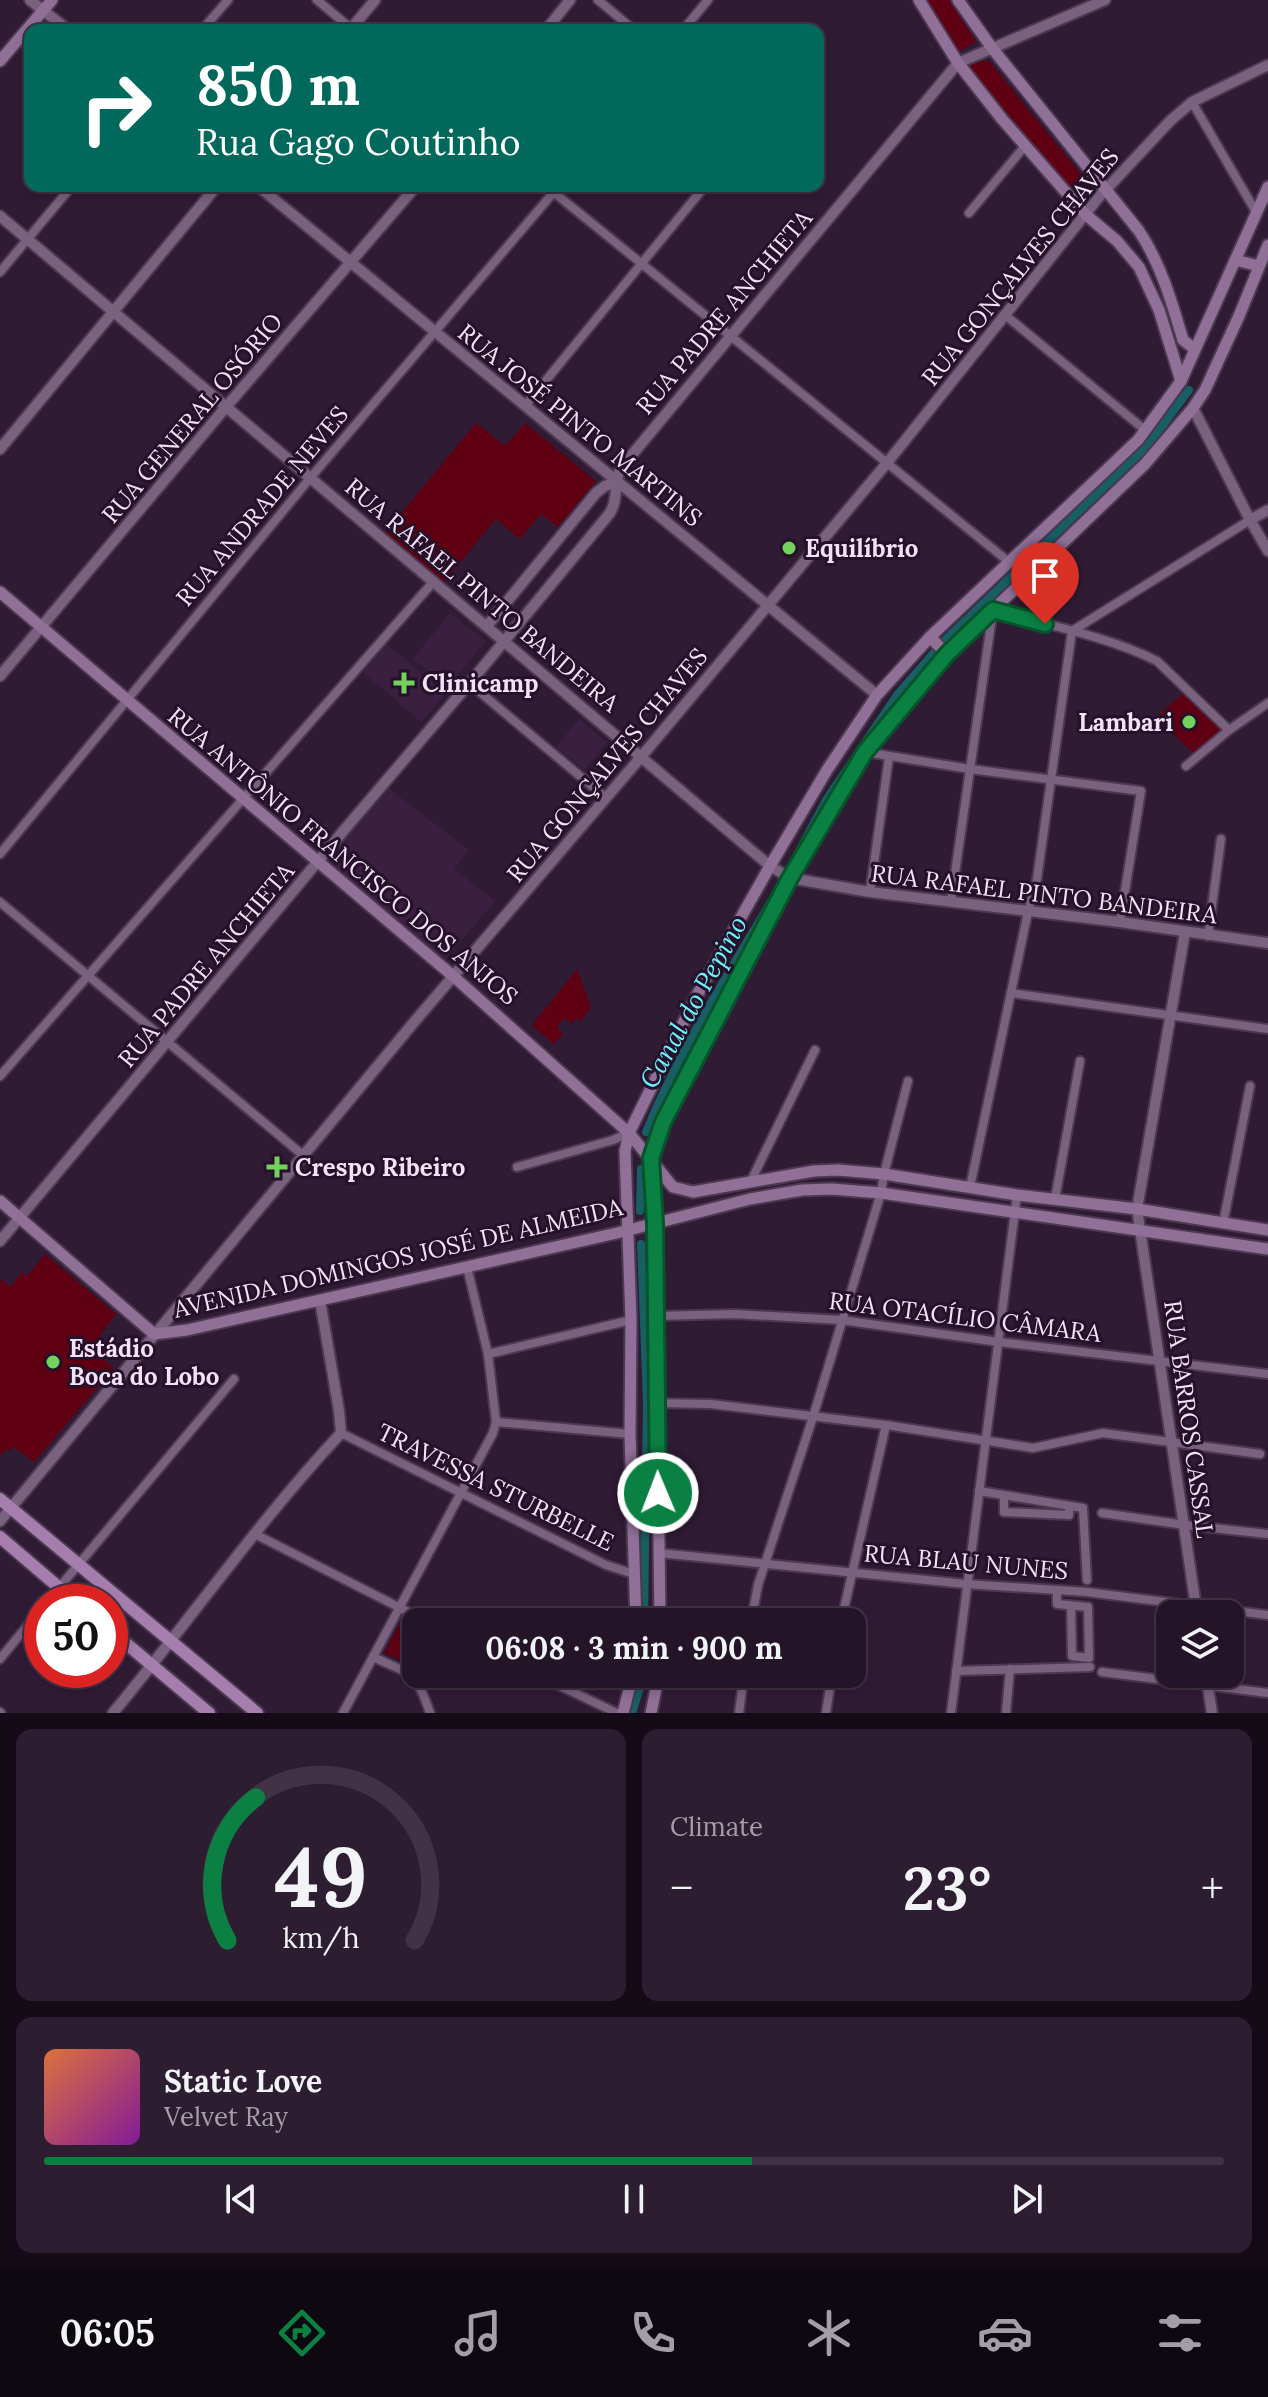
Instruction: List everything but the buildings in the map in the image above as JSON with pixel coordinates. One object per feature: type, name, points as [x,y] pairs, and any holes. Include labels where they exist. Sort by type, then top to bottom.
[{"type":"main road","points":[[919,0],[958,63],[1025,146],[1085,214],[1117,241],[1139,267],[1159,310],[1181,381]]},
{"type":"main road","points":[[958,0],[992,48],[1151,250],[1183,340],[1192,347],[1196,346]]},
{"type":"main road","points":[[31,24],[47,5]]},
{"type":"main road","points":[[0,61],[24,32]]},
{"type":"main road","points":[[660,1608],[655,1223],[651,1158],[663,1122],[790,878],[865,752],[945,652],[993,610],[1138,455],[1145,430],[1181,381],[1268,187]]},
{"type":"main road","points":[[635,1608],[625,1151],[629,1133],[696,997],[770,866],[827,770],[877,695],[1009,562],[1193,408],[1215,370],[1264,265],[1268,245]]},
{"type":"main road","points":[[1235,260],[1264,265]]},
{"type":"main road","name":"RUA ANTÔNIO FRANCISCO DOS ANJOS","points":[[0,592],[453,976],[629,1133],[651,1158]]},
{"type":"main road","points":[[932,638],[945,652]]},
{"type":"main road","points":[[651,1158],[662,1176],[682,1191],[693,1192],[814,1171],[838,1170],[1137,1209],[1268,1230]]},
{"type":"main road","name":"AVENIDA DOMINGOS JOSÉ DE ALMEIDA","points":[[154,1334],[187,1330],[627,1231],[750,1199],[802,1190],[881,1193],[1268,1249]]},
{"type":"main road","points":[[0,1201],[154,1334]]},
{"type":"main road","points":[[0,1499],[257,1713]]},
{"type":"main road","points":[[0,1537],[55,1584]]},
{"type":"main road","points":[[128,1645],[209,1713]]},
{"type":"main road","points":[[620,1713],[628,1688]]},
{"type":"main road","points":[[651,1713],[656,1688]]},
{"type":"street","points":[[30,0],[47,5],[63,24]]},
{"type":"street","points":[[207,24],[228,0]]},
{"type":"street","points":[[317,0],[346,24]]},
{"type":"street","points":[[356,24],[375,0]]},
{"type":"street","points":[[551,24],[570,0]]},
{"type":"street","points":[[598,0],[627,24]]},
{"type":"street","points":[[688,24],[708,0]]},
{"type":"street","name":"RUA PADRE ANCHIETA","points":[[616,488],[621,468],[958,63],[1105,0]]},
{"type":"street","name":"RUA GONÇALVES CHAVES","points":[[0,1521],[453,976],[887,463],[1106,189],[1192,102],[1268,65]]},
{"type":"street","points":[[1192,102],[1256,212]]},
{"type":"street","points":[[969,213],[1025,146]]},
{"type":"street","points":[[0,272],[67,192]]},
{"type":"street","points":[[0,449],[212,192]]},
{"type":"street","name":"RUA JOSÉ PINTO MARTINS","points":[[265,192],[525,406],[616,488],[768,605],[877,695]]},
{"type":"street","name":"RUA GENERAL OSÓRIO","points":[[0,676],[411,192]]},
{"type":"street","name":"RUA ANDRADE NEVES","points":[[0,854],[550,192]]},
{"type":"street","points":[[558,192],[1009,562]]},
{"type":"street","points":[[525,406],[700,192]]},
{"type":"street","name":"RUA RAFAEL PINTO BANDEIRA","points":[[0,216],[770,866],[790,878],[870,892],[1268,943]]},
{"type":"street","points":[[1005,315],[1145,430]]},
{"type":"street","points":[[1193,408],[1268,551]]},
{"type":"street","points":[[487,626],[605,486],[616,488],[613,507]]},
{"type":"street","points":[[596,493],[608,495],[613,507]]},
{"type":"street","name":"RUA PADRE ANCHIETA","points":[[0,1241],[613,507]]},
{"type":"street","points":[[1072,631],[1268,510]]},
{"type":"street","points":[[0,1076],[434,581]]},
{"type":"street","points":[[951,901],[993,610],[1144,654],[1157,661],[1229,730]]},
{"type":"street","points":[[970,1187],[1037,879],[1072,631]]},
{"type":"street","points":[[469,683],[605,797]]},
{"type":"street","points":[[1186,766],[1268,703]]},
{"type":"street","points":[[865,752],[1141,791],[1120,922]]},
{"type":"street","points":[[870,892],[889,757]]},
{"type":"street","points":[[1208,936],[1221,839]]},
{"type":"street","points":[[0,902],[304,1156]]},
{"type":"street","points":[[1137,1209],[1185,932]]},
{"type":"street","points":[[1011,993],[1268,1029]]},
{"type":"street","points":[[750,1183],[815,1050]]},
{"type":"street","points":[[1055,1199],[1080,1061]]},
{"type":"street","points":[[754,1608],[758,1585],[881,1193],[908,1081]]},
{"type":"street","points":[[1223,1224],[1250,1086]]},
{"type":"street","points":[[517,1167],[629,1133]]},
{"type":"street","points":[[951,1713],[1017,1195]]},
{"type":"street","name":"RUA BARROS CASSAL","points":[[1137,1209],[1196,1600]]},
{"type":"street","points":[[343,1713],[493,1433],[496,1422],[488,1354],[467,1267]]},
{"type":"street","points":[[113,1713],[255,1534],[341,1433],[320,1300]]},
{"type":"street","name":"RUA OTACÍLIO CÂMARA","points":[[656,1316],[735,1314],[841,1320],[1268,1374]]},
{"type":"street","points":[[488,1354],[631,1320]]},
{"type":"street","points":[[62,1584],[234,1379]]},
{"type":"street","points":[[656,1403],[711,1404],[886,1425],[1033,1448],[1103,1433],[1260,1454]]},
{"type":"street","points":[[496,1422],[630,1434]]},
{"type":"street","points":[[844,1608],[886,1425]]},
{"type":"street","name":"TRAVESSA STURBELLE","points":[[341,1433],[606,1565],[634,1574]]},
{"type":"street","points":[[979,1491],[1083,1508],[1087,1580]]},
{"type":"street","points":[[1004,1496],[1004,1512],[1069,1515],[1069,1506]]},
{"type":"street","points":[[1102,1513],[1268,1534]]},
{"type":"street","points":[[255,1534],[400,1607]]},
{"type":"street","name":"RUA BLAU NUNES","points":[[659,1553],[966,1584],[1057,1590],[1156,1604]]},
{"type":"street","points":[[1057,1590],[1057,1604],[1071,1605],[1088,1607],[1089,1658],[1072,1656],[1071,1605]]},
{"type":"street","name":"RUA BLAU NUNES","points":[[1244,1613],[1268,1615]]},
{"type":"street","points":[[0,1659],[24,1630]]},
{"type":"street","points":[[373,1657],[402,1667]]},
{"type":"street","points":[[956,1671],[1090,1667]]},
{"type":"street","points":[[1006,1713],[1010,1669]]},
{"type":"street","points":[[1102,1672],[1156,1676]]},
{"type":"street","points":[[422,1688],[430,1713]]},
{"type":"street","points":[[566,1688],[620,1713]]},
{"type":"street","points":[[739,1713],[742,1688]]},
{"type":"street","points":[[826,1713],[830,1688]]},
{"type":"street","points":[[1208,1688],[1212,1713]]},
{"type":"street","points":[[1244,1688],[1268,1693]]},
{"type":"shaded area","points":[[923,0],[949,0],[976,42],[957,52]]},
{"type":"shaded area","points":[[988,60],[1093,189],[1081,203],[966,65]]},
{"type":"shaded area","points":[[476,423],[505,446],[525,423],[596,481],[558,527],[541,514],[520,539],[496,519],[444,582],[385,533]]},
{"type":"shaded area","points":[[450,613],[486,641],[448,687],[413,659]]},
{"type":"shaded area","name":"Clinicamp","points":[[387,644],[445,694],[421,722],[363,672]]},
{"type":"shaded area","name":"Lambari","points":[[1185,692],[1223,727],[1195,754],[1155,718]]},
{"type":"shaded area","points":[[579,719],[607,743],[584,770],[556,747]]},
{"type":"shaded area","points":[[389,789],[469,850],[454,869],[495,901],[443,962],[325,861]]},
{"type":"shaded area","points":[[577,969],[591,1008],[580,1021],[576,1018],[572,1023],[564,1018],[557,1028],[563,1034],[554,1044],[532,1025]]},
{"type":"shaded area","name":"Estádio Boca do Lobo","points":[[45,1254],[116,1314],[100,1335],[98,1355],[114,1368],[34,1462],[14,1447],[0,1455],[0,1279],[10,1287],[22,1272],[27,1276]]},
{"type":"shaded area","points":[[402,1620],[402,1661],[384,1653]]},
{"type":"waterway","name":"Canal do Pepino","points":[[791,866],[826,800],[897,695],[945,640],[1148,445],[1189,390]]},
{"type":"waterway","name":"Canal do Pepino","points":[[646,1132],[690,1040],[776,893]]},
{"type":"waterway","name":"Canal do Pepino","points":[[640,1211],[641,1169]]},
{"type":"waterway","name":"Canal do Pepino","points":[[641,1244],[647,1402],[644,1608]]},
{"type":"waterway","name":"Canal do Pepino","points":[[632,1713],[640,1688]]},
{"type":"place","name":"Equilíbrio","points":[[789,548]]},
{"type":"place","name":"Clinicamp","points":[[404,683]]},
{"type":"place","name":"Lambari","points":[[1189,722]]},
{"type":"place","name":"Crespo Ribeiro","points":[[277,1167]]},
{"type":"place","name":"Estádio Boca do Lobo","points":[[53,1362]]},
{"type":"route","points":[[658,1493],[655,1223],[651,1158],[663,1122],[790,878],[865,752],[947,654],[993,610],[1045,624]]}]
